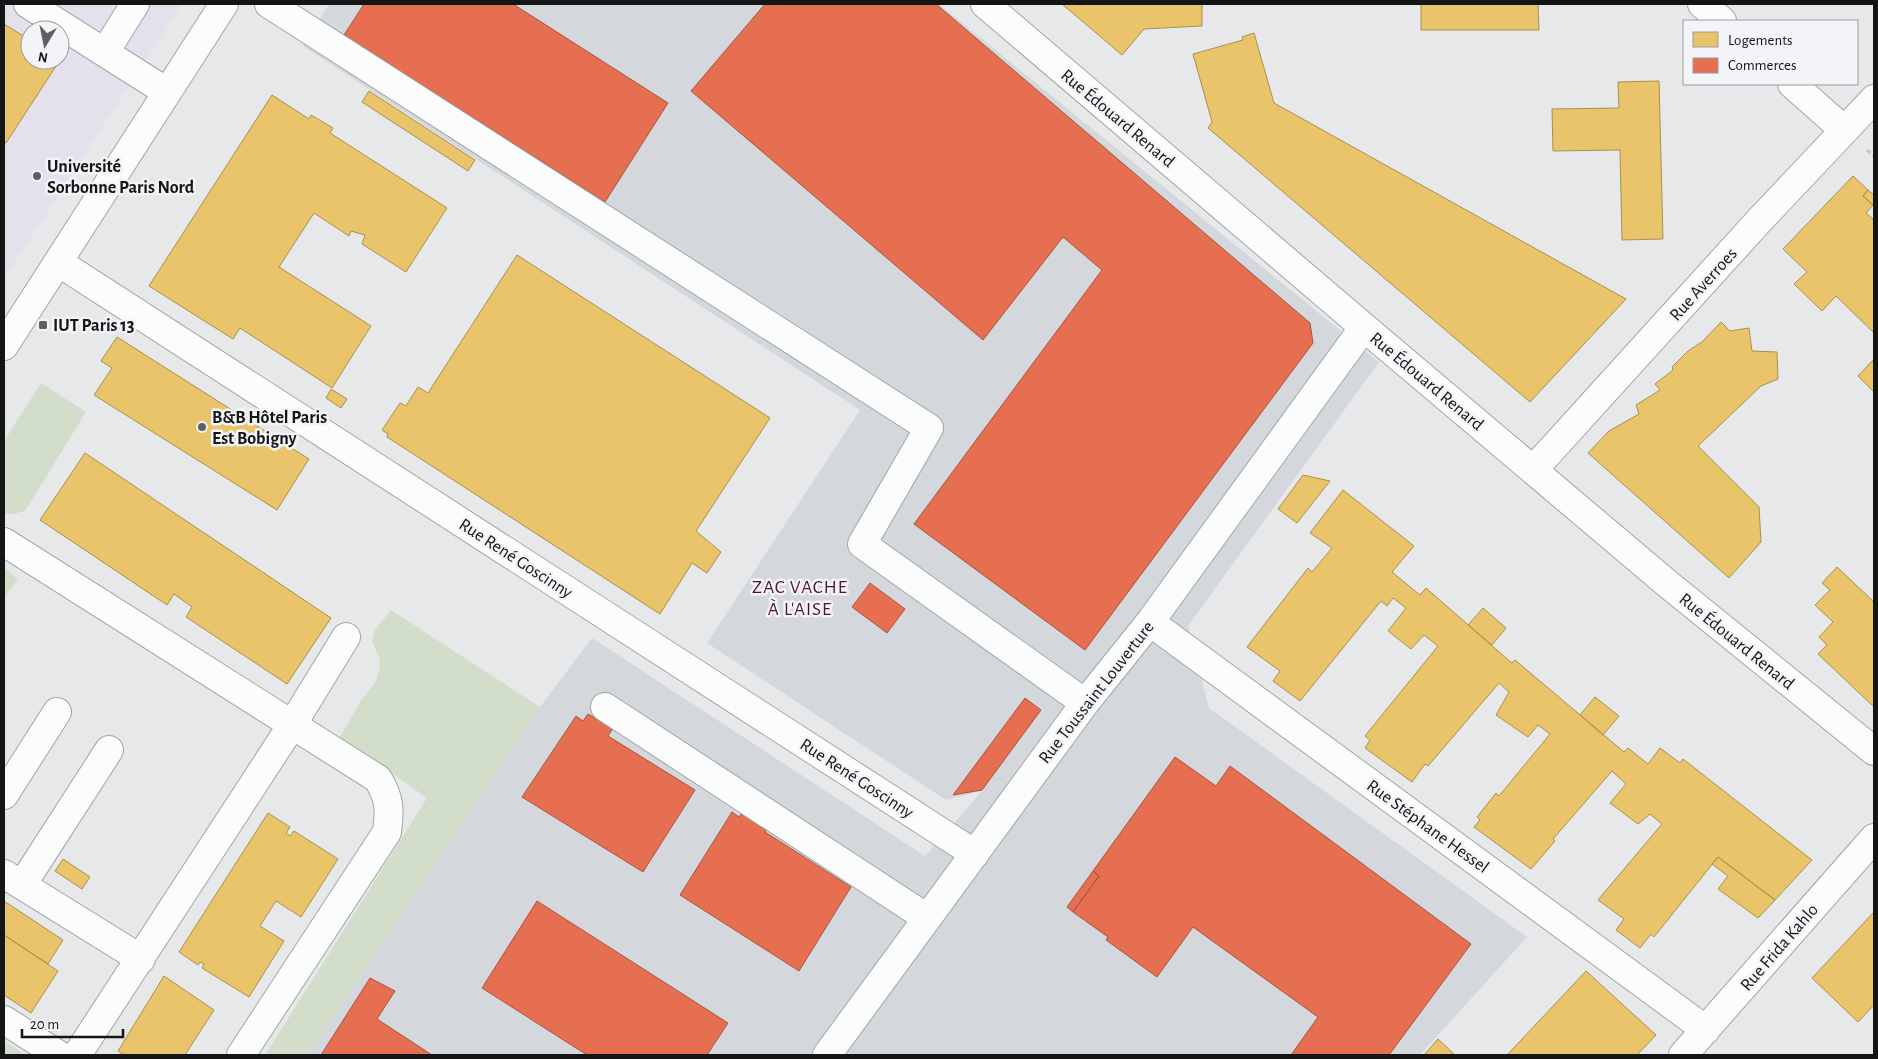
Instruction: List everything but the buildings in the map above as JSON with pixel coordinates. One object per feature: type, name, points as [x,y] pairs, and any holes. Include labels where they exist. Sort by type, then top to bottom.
[{"type":"street","points":[[28,4],[167,92]]},
{"type":"street","points":[[104,52],[135,4]]},
{"type":"street","points":[[4,346],[224,4]]},
{"type":"street","points":[[269,4],[929,428],[862,544],[1085,703]]},
{"type":"street","name":"Rue Édouard Renard","points":[[984,4],[1669,585],[1874,752]]},
{"type":"street","points":[[1702,4],[1721,20]]},
{"type":"street","points":[[1793,85],[1844,130]]},
{"type":"street","name":"Rue Averroes","points":[[1533,470],[1874,99]]},
{"type":"street","name":"Rue René Goscinny","points":[[58,262],[975,854]]},
{"type":"street","name":"Rue Toussaint Louverture","points":[[827,1055],[1085,703],[1150,622],[1364,327]]},
{"type":"street","points":[[4,542],[378,779],[386,792],[390,810],[387,832],[241,1055]]},
{"type":"street","name":"Rue Stéphane Hessel","points":[[1150,622],[1706,1030]]},
{"type":"street","points":[[77,1055],[292,725],[346,637]]},
{"type":"street","points":[[605,707],[927,918]]},
{"type":"street","points":[[4,795],[58,712]]},
{"type":"street","points":[[109,750],[13,880],[141,959]]},
{"type":"street","name":"Rue Frida Kahlo","points":[[1683,1055],[1874,838]]},
{"type":"street","points":[[4,1020],[59,1055]]},
{"type":"shaded area","name":"Université Sorbonne Paris Nord","points":[[4,4],[182,4],[4,279]]},
{"type":"shaded area","points":[[329,4],[939,4],[1379,362],[1188,626],[1209,708],[1527,937],[1420,1055],[308,1055],[540,707],[592,638],[925,856],[982,791],[946,800],[707,643],[860,410],[303,46]]},
{"type":"green space","points":[[41,383],[86,412],[25,511],[13,514],[4,513],[4,441]]},
{"type":"green space","points":[[4,567],[18,579],[4,598]]},
{"type":"green space","points":[[391,610],[540,707],[308,1055],[265,1055],[427,798],[340,737],[362,699],[375,683],[379,672],[380,660],[372,641],[375,630]]},
{"type":"green space","points":[[4,1041],[25,1055],[4,1055]]},
{"type":"place","name":"Université Sorbonne Paris Nord","points":[[37,176]]},
{"type":"place","name":"IUT Paris 13","points":[[43,325]]},
{"type":"place","name":"B&B Hôtel Paris Est Bobigny","points":[[202,427]]},
{"type":"district","name":"ZAC VACHE À L'AISE","points":[[800,597]]}]
